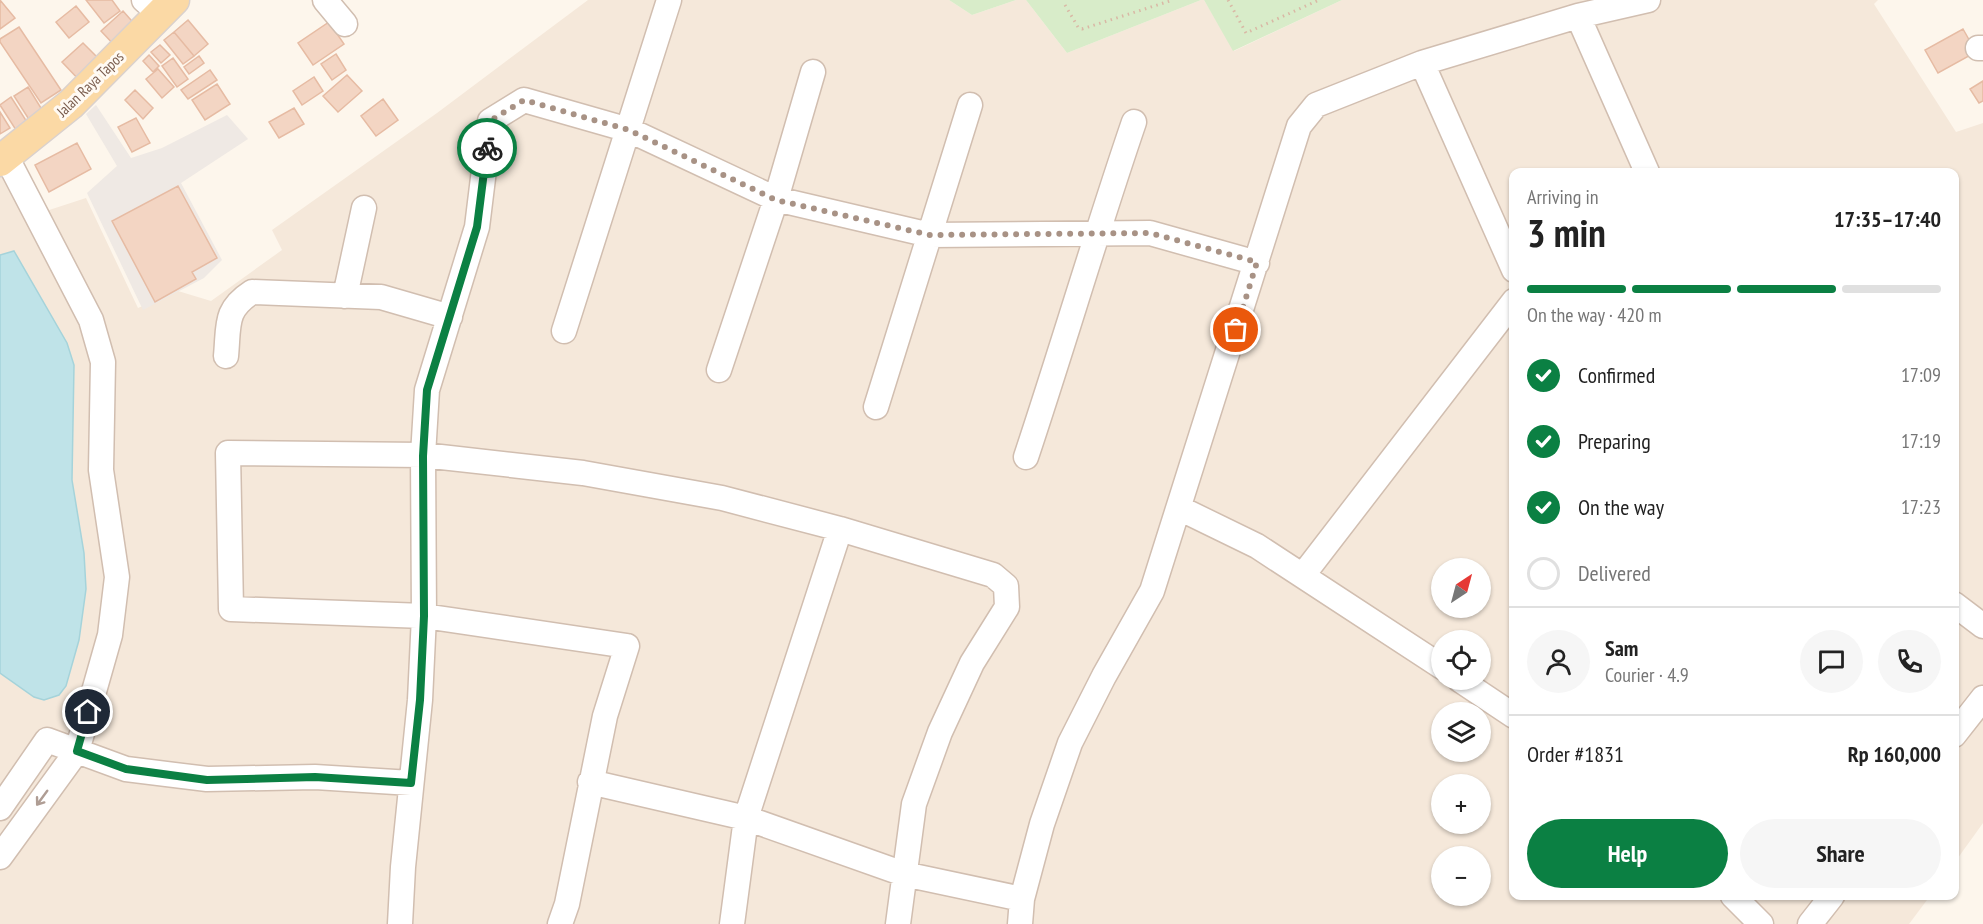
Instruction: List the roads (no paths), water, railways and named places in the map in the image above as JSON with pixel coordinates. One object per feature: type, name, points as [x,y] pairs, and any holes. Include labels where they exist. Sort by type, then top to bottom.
[{"type":"main road","name":"Jalan Raya Tapos","points":[[6,163],[72,104],[160,5]]},
{"type":"street","points":[[325,0],[345,24]]},
{"type":"street","points":[[564,331],[669,0]]},
{"type":"street","points":[[1020,924],[1023,899],[1042,824],[1070,743],[1104,676],[1152,591],[1299,126],[1316,105],[1422,63],[1578,16],[1648,0]]},
{"type":"street","points":[[1578,16],[1645,168]]},
{"type":"street","points":[[1422,63],[1509,259]]},
{"type":"street","points":[[719,370],[776,200],[813,72]]},
{"type":"street","points":[[400,924],[420,700],[424,616],[423,456],[427,390],[477,227],[490,121],[524,100],[629,130],[776,200],[930,235],[1150,233],[1257,262]]},
{"type":"street","points":[[876,407],[970,105]]},
{"type":"street","points":[[1026,457],[1081,292],[1095,234],[1134,122]]},
{"type":"street","points":[[0,857],[77,751],[110,635],[117,577],[101,470],[103,362],[92,320],[6,163]]},
{"type":"street","points":[[345,296],[364,208]]},
{"type":"street","points":[[226,356],[230,315],[236,302],[252,292],[381,297],[450,317]]},
{"type":"street","points":[[1303,575],[1509,307]]},
{"type":"street","points":[[560,924],[567,904],[604,716],[627,646],[424,616],[231,609],[228,453],[423,456],[595,475],[722,498],[840,529],[993,575],[1006,586],[1007,607],[972,663],[940,732],[914,804],[898,924]]},
{"type":"street","points":[[1179,508],[1257,546],[1431,660]]},
{"type":"street","points":[[732,924],[746,818],[840,529]]},
{"type":"street","points":[[1959,608],[1983,626]]},
{"type":"street","points":[[1475,690],[1509,713]]},
{"type":"street","points":[[1959,729],[1983,698]]},
{"type":"street","points":[[0,808],[47,740],[126,769],[207,780],[315,777],[411,783]]},
{"type":"street","points":[[590,782],[746,818],[904,874],[1023,899]]},
{"type":"street","points":[[1737,900],[1761,924]]},
{"type":"street","points":[[1810,924],[1829,900]]},
{"type":"water","points":[[14,251],[67,343],[74,365],[72,480],[84,553],[86,589],[79,640],[66,686],[59,695],[44,700],[34,697],[0,673],[0,255]]}]
